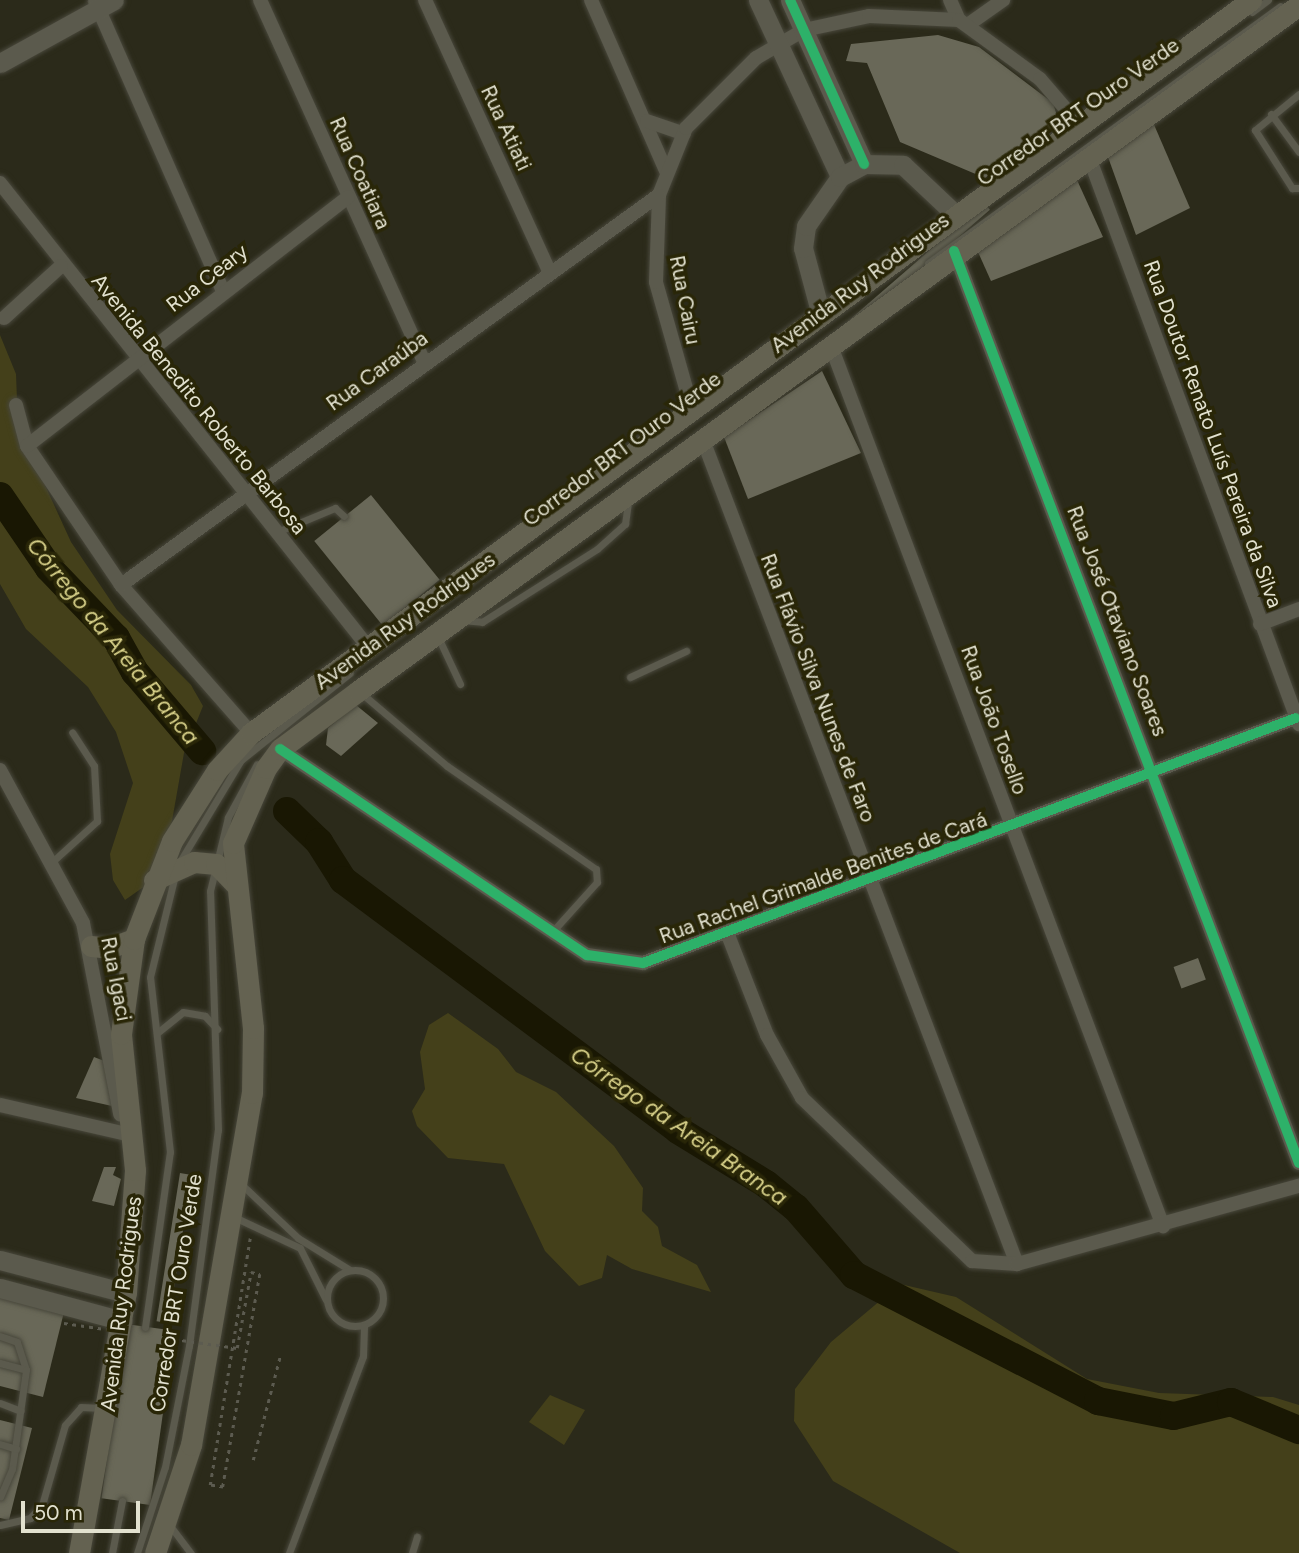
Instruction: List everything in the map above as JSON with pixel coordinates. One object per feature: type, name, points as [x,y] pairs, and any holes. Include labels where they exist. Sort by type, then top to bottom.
[{"type":"main road","name":"Avenida Ruy Rodrigues","points":[[79,1553],[111,1408],[124,1326],[136,1187],[127,1134],[121,1034],[134,939],[154,880],[182,821],[369,648],[429,597],[697,423],[831,346],[954,251],[1083,139],[1251,0]]},
{"type":"main road","name":"Avenida Ruy Rodrigues","points":[[155,1553],[191,1444],[252,1093],[253,1028],[233,843],[268,740],[358,691],[629,492],[697,423],[821,315],[954,213],[1083,139],[1299,5]]},
{"type":"main road","points":[[154,880],[178,865],[216,864],[236,885]]},
{"type":"main road","points":[[91,946],[109,948],[134,939]]},
{"type":"street","name":"Rua Coatiara","points":[[260,0],[424,362]]},
{"type":"street","name":"Rua Atiati","points":[[425,0],[550,273]]},
{"type":"street","points":[[592,0],[666,171]]},
{"type":"street","points":[[758,0],[840,177]]},
{"type":"street","points":[[790,0],[864,164]]},
{"type":"street","points":[[950,0],[964,22],[1040,79],[1083,139]]},
{"type":"street","points":[[964,22],[1003,0]]},
{"type":"street","points":[[0,63],[102,3],[223,291]]},
{"type":"street","name":"Rua Cairu","points":[[697,423],[656,282],[660,195],[666,171],[684,134],[732,76],[778,42],[804,30],[869,16],[964,22]]},
{"type":"street","points":[[646,121],[684,134]]},
{"type":"street","name":"Rua Doutor Renato Luís Pereira da Silva","points":[[1083,139],[1298,722]]},
{"type":"street","points":[[821,315],[803,248],[806,226],[840,177],[864,164],[903,165],[954,213]]},
{"type":"street","name":"Avenida Benedito Roberto Barbosa","points":[[0,183],[61,266],[369,648]]},
{"type":"street","name":"Rua Caraúba","points":[[121,585],[424,362],[660,195]]},
{"type":"street","name":"Rua Ceary","points":[[27,446],[223,291],[348,197]]},
{"type":"street","name":"Rua José Otaviano Soares","points":[[954,251],[1155,774],[1299,1163]]},
{"type":"street","points":[[4,318],[61,266]]},
{"type":"street","name":"Rua João Tosello","points":[[831,346],[1163,1226]]},
{"type":"street","name":"Rua Rachel Grimalde Benites de Cará","points":[[16,405],[27,446],[121,585],[268,740],[552,933],[587,955],[616,963],[642,963],[728,936],[1298,722]]},
{"type":"street","name":"Rua Flávio Silva Nunes de Faro","points":[[697,423],[868,882],[1017,1264]]},
{"type":"street","points":[[1260,624],[1299,609]]},
{"type":"street","name":"Rua Igaci","points":[[0,770],[52,862],[91,946],[127,1134]]},
{"type":"street","points":[[728,936],[784,1070],[820,1119],[952,1248],[981,1263],[1017,1264],[1163,1226],[1299,1186]]},
{"type":"street","points":[[0,1105],[127,1134]]},
{"type":"street","points":[[0,1260],[126,1293]]},
{"type":"street","points":[[0,1288],[124,1326]]},
{"type":"lane","name":"Corredor BRT Ouro Verde","points":[[137,1553],[165,1467],[189,1346],[218,1130],[219,1033],[210,943],[216,864],[228,817],[268,740],[1268,0]]},
{"type":"lane","name":"Corredor BRT Ouro Verde","points":[[145,1327],[170,1152],[150,978],[158,926],[178,865],[206,810],[268,740],[1083,139],[1289,0]]},
{"type":"lane","points":[[1297,98],[1271,114],[1255,130],[1257,140],[1292,188],[1299,188]]},
{"type":"lane","points":[[1271,114],[1299,152]]},
{"type":"lane","points":[[275,533],[335,508],[344,516]]},
{"type":"lane","points":[[437,635],[460,684]]},
{"type":"lane","points":[[631,677],[686,651]]},
{"type":"lane","points":[[358,691],[447,766],[596,869],[597,882],[552,933]]},
{"type":"lane","points":[[52,862],[97,821],[94,766],[72,732]]},
{"type":"lane","points":[[157,1034],[170,1017],[191,1012],[211,1020],[219,1033]]},
{"type":"lane","points":[[231,1216],[253,1221],[288,1237],[310,1258],[327,1303],[345,1325],[364,1326],[379,1314],[382,1287],[369,1273],[351,1270],[298,1238],[238,1181]]},
{"type":"lane","points":[[327,1303],[330,1286],[351,1270]]},
{"type":"lane","points":[[289,1553],[363,1356],[364,1326]]},
{"type":"lane","points":[[0,1336],[17,1342],[26,1370],[12,1469],[0,1497]]},
{"type":"lane","points":[[0,1363],[26,1370]]},
{"type":"lane","points":[[0,1403],[21,1411]]},
{"type":"lane","points":[[0,1525],[30,1518],[42,1505],[72,1414],[81,1407],[111,1408]]},
{"type":"lane","points":[[0,1444],[16,1448]]},
{"type":"lane","points":[[0,1467],[12,1469]]},
{"type":"lane","points":[[112,1553],[122,1502]]},
{"type":"lane","points":[[166,1521],[191,1553]]},
{"type":"lane","points":[[412,1553],[417,1536]]},
{"type":"path","points":[[174,1339],[237,1348],[251,1272],[260,1274],[223,1487],[210,1485],[253,1221]]},
{"type":"path","points":[[64,1323],[124,1326]]},
{"type":"path","points":[[253,1460],[280,1356]]},
{"type":"shaded area","points":[[0,335],[16,374],[18,426],[71,542],[117,610],[191,685],[203,706],[184,753],[169,838],[145,886],[125,900],[113,880],[110,854],[133,783],[116,732],[88,687],[26,629],[0,584]]},
{"type":"shaded area","points":[[448,1013],[498,1049],[516,1072],[556,1092],[614,1146],[643,1188],[642,1211],[658,1227],[662,1246],[697,1265],[711,1292],[632,1269],[607,1255],[602,1278],[579,1286],[545,1251],[504,1164],[448,1158],[417,1126],[412,1111],[425,1089],[420,1052],[429,1025]]},
{"type":"shaded area","points":[[900,1284],[956,1297],[1087,1379],[1159,1393],[1273,1397],[1299,1405],[1299,1553],[960,1553],[833,1481],[794,1421],[795,1389],[831,1342]]},
{"type":"shaded area","points":[[550,1395],[585,1410],[564,1445],[529,1422]]},
{"type":"building","points":[[938,35],[979,47],[1053,103],[1059,122],[985,178],[900,142],[867,63],[846,61],[851,44]]},
{"type":"building","points":[[1152,120],[1190,208],[1136,235],[1108,157]]},
{"type":"building","points":[[1077,180],[1103,237],[991,281],[978,252]]},
{"type":"building","points":[[984,203],[990,210],[781,392],[775,385]]},
{"type":"building","points":[[822,371],[861,453],[748,499],[724,437]]},
{"type":"building","points":[[371,495],[440,580],[383,626],[314,541]]},
{"type":"building","points":[[356,705],[378,723],[341,756],[326,745],[328,728]]},
{"type":"building","points":[[1198,958],[1206,980],[1181,989],[1174,967]]},
{"type":"building","points":[[94,1057],[107,1062],[112,1106],[76,1098]]},
{"type":"building","points":[[104,1167],[116,1167],[113,1175],[121,1179],[114,1206],[92,1201]]},
{"type":"building","points":[[180,1173],[192,1175],[168,1323],[157,1321]]},
{"type":"building","points":[[0,1294],[64,1312],[43,1397],[0,1386]]},
{"type":"building","points":[[126,1324],[175,1331],[150,1505],[102,1498]]},
{"type":"building","points":[[0,1420],[32,1428],[9,1520],[0,1518]]},
{"type":"waterway","name":"Córrego da Areia Branca","points":[[0,496],[49,568],[116,638],[135,672],[202,751]]},
{"type":"waterway","name":"Córrego da Areia Branca","points":[[287,811],[319,842],[343,880],[678,1130],[766,1184],[796,1208],[854,1275],[1098,1401],[1174,1416],[1231,1402],[1299,1430]]},
{"type":"cycle path","points":[[790,0],[864,164]]},
{"type":"cycle path","points":[[954,251],[1299,1163]]},
{"type":"cycle path","points":[[280,749],[587,955],[643,963],[1296,718]]}]
